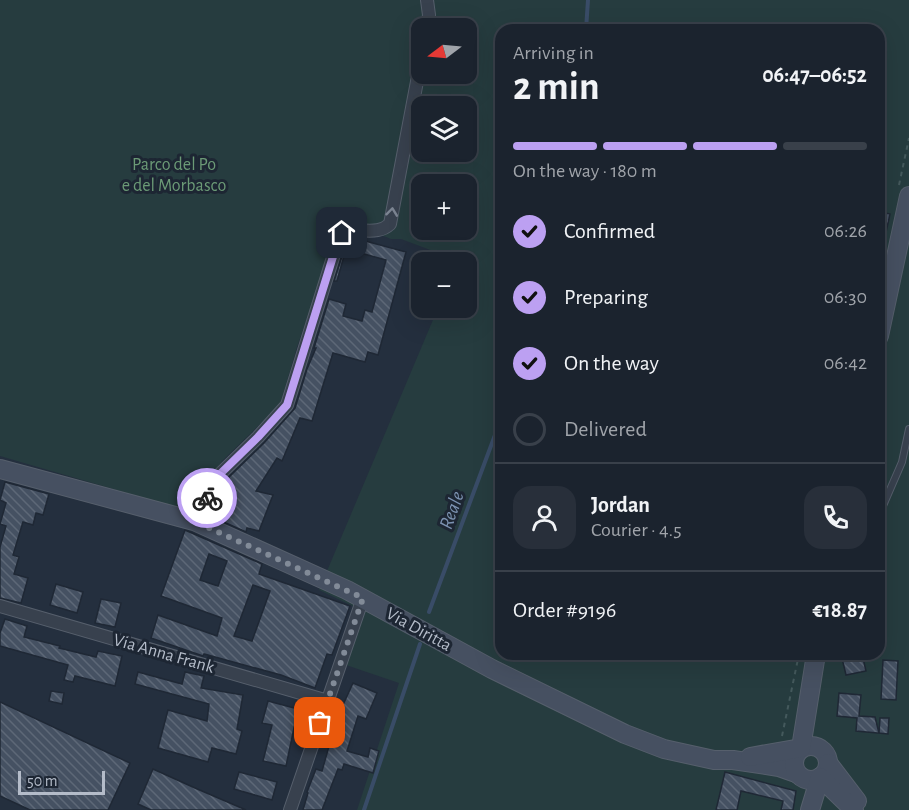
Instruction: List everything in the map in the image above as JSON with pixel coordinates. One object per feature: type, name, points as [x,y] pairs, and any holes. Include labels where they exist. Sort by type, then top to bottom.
[{"type":"street","points":[[427,0],[429,18]]},
{"type":"street","points":[[194,521],[220,474],[287,405],[340,234],[348,230],[377,232],[390,224],[417,84]]},
{"type":"street","points":[[885,308],[909,196]]},
{"type":"street","name":"Via Diritta","points":[[0,469],[194,521],[363,598],[492,669],[625,734],[664,748],[714,760],[733,760],[812,773]]},
{"type":"street","points":[[290,810],[363,598]]},
{"type":"street","name":"Via Anna Frank","points":[[0,606],[328,701]]},
{"type":"street","points":[[808,747],[808,706],[815,660]]},
{"type":"street","points":[[808,747],[794,757],[794,768],[812,773],[855,808]]},
{"type":"street","points":[[801,810],[803,788],[824,752],[808,747]]},
{"type":"street","name":"Via Diritta","points":[[733,760],[808,747]]},
{"type":"street","points":[[810,810],[812,773]]},
{"type":"street","points":[[820,810],[827,806],[855,808]]},
{"type":"lane","points":[[885,503],[906,462],[909,429]]},
{"type":"green space","name":"Parco del Po e del Morbasco","points":[[0,0],[909,0],[909,810],[357,810],[399,683],[343,664],[361,610],[319,590],[434,318],[477,318],[477,252],[436,252],[401,239],[391,239],[352,223],[338,230],[297,347],[280,405],[222,461],[197,499],[189,507],[175,507],[0,456]]},
{"type":"building","points":[[885,213],[890,214],[885,237]]},
{"type":"building","points":[[358,239],[406,252],[378,355],[368,352],[365,362],[333,353],[312,421],[300,418],[282,461],[277,458],[256,491],[273,495],[259,531],[247,528],[246,532],[208,515],[227,479],[264,443],[295,408],[316,348],[314,348],[329,299],[346,304],[343,316],[362,321],[365,310],[372,312],[386,260],[346,249],[337,281],[334,281],[347,241]]},
{"type":"building","points":[[5,482],[49,494],[43,515],[36,513],[33,525],[23,522],[13,555],[19,557],[14,574],[28,578],[21,603],[0,598],[0,547],[6,526],[0,524],[6,503],[0,500]]},
{"type":"building","points":[[185,530],[262,564],[259,574],[350,606],[332,655],[327,654],[315,688],[281,675],[204,654],[203,656],[151,638],[158,615],[217,636],[222,618],[161,596]],"holes":[[[209,554],[227,561],[218,586],[200,580]],[[253,585],[270,591],[252,641],[234,636]]]},
{"type":"building","points":[[56,584],[83,592],[77,613],[50,605]]},
{"type":"building","points":[[101,599],[121,603],[115,627],[95,623]]},
{"type":"building","points":[[5,619],[27,626],[24,637],[96,657],[98,651],[122,656],[115,686],[75,676],[73,682],[64,680],[68,665],[0,646],[0,633]]},
{"type":"building","points":[[842,660],[863,660],[866,671],[846,675]]},
{"type":"building","points":[[883,660],[898,661],[896,700],[881,699]]},
{"type":"building","points":[[138,672],[182,684],[185,672],[204,676],[201,688],[243,695],[237,729],[242,731],[236,754],[212,748],[208,762],[158,748],[168,710],[207,721],[209,704],[135,684]]},
{"type":"building","points":[[353,683],[377,693],[366,719],[358,716],[347,751],[368,757],[370,748],[379,751],[373,773],[344,764],[342,770],[338,769],[322,810],[303,810],[316,769],[322,771],[337,718]]},
{"type":"building","points":[[51,691],[64,693],[62,704],[49,701]]},
{"type":"building","points":[[839,693],[861,695],[859,716],[875,717],[879,733],[880,718],[889,718],[888,734],[856,731],[857,718],[837,716]]},
{"type":"building","points":[[268,701],[298,709],[286,766],[263,761],[272,725],[262,723]]},
{"type":"building","points":[[0,702],[130,763],[108,810],[30,810],[0,796]]},
{"type":"building","points":[[153,769],[246,810],[151,810],[138,804]]},
{"type":"building","points":[[239,772],[277,782],[272,800],[234,789]]},
{"type":"building","points":[[725,772],[796,791],[793,810],[781,810],[783,801],[741,791],[737,810],[716,810]]},
{"type":"waterway","name":"Reale","points":[[586,24],[588,0]]},
{"type":"waterway","name":"Reale","points":[[429,612],[495,435]]},
{"type":"waterway","name":"Reale","points":[[364,810],[420,644]]},
{"type":"way so far","points":[[207,498],[194,521],[363,598],[320,723]]},
{"type":"route","points":[[207,498],[220,474],[287,405],[342,233]]}]
